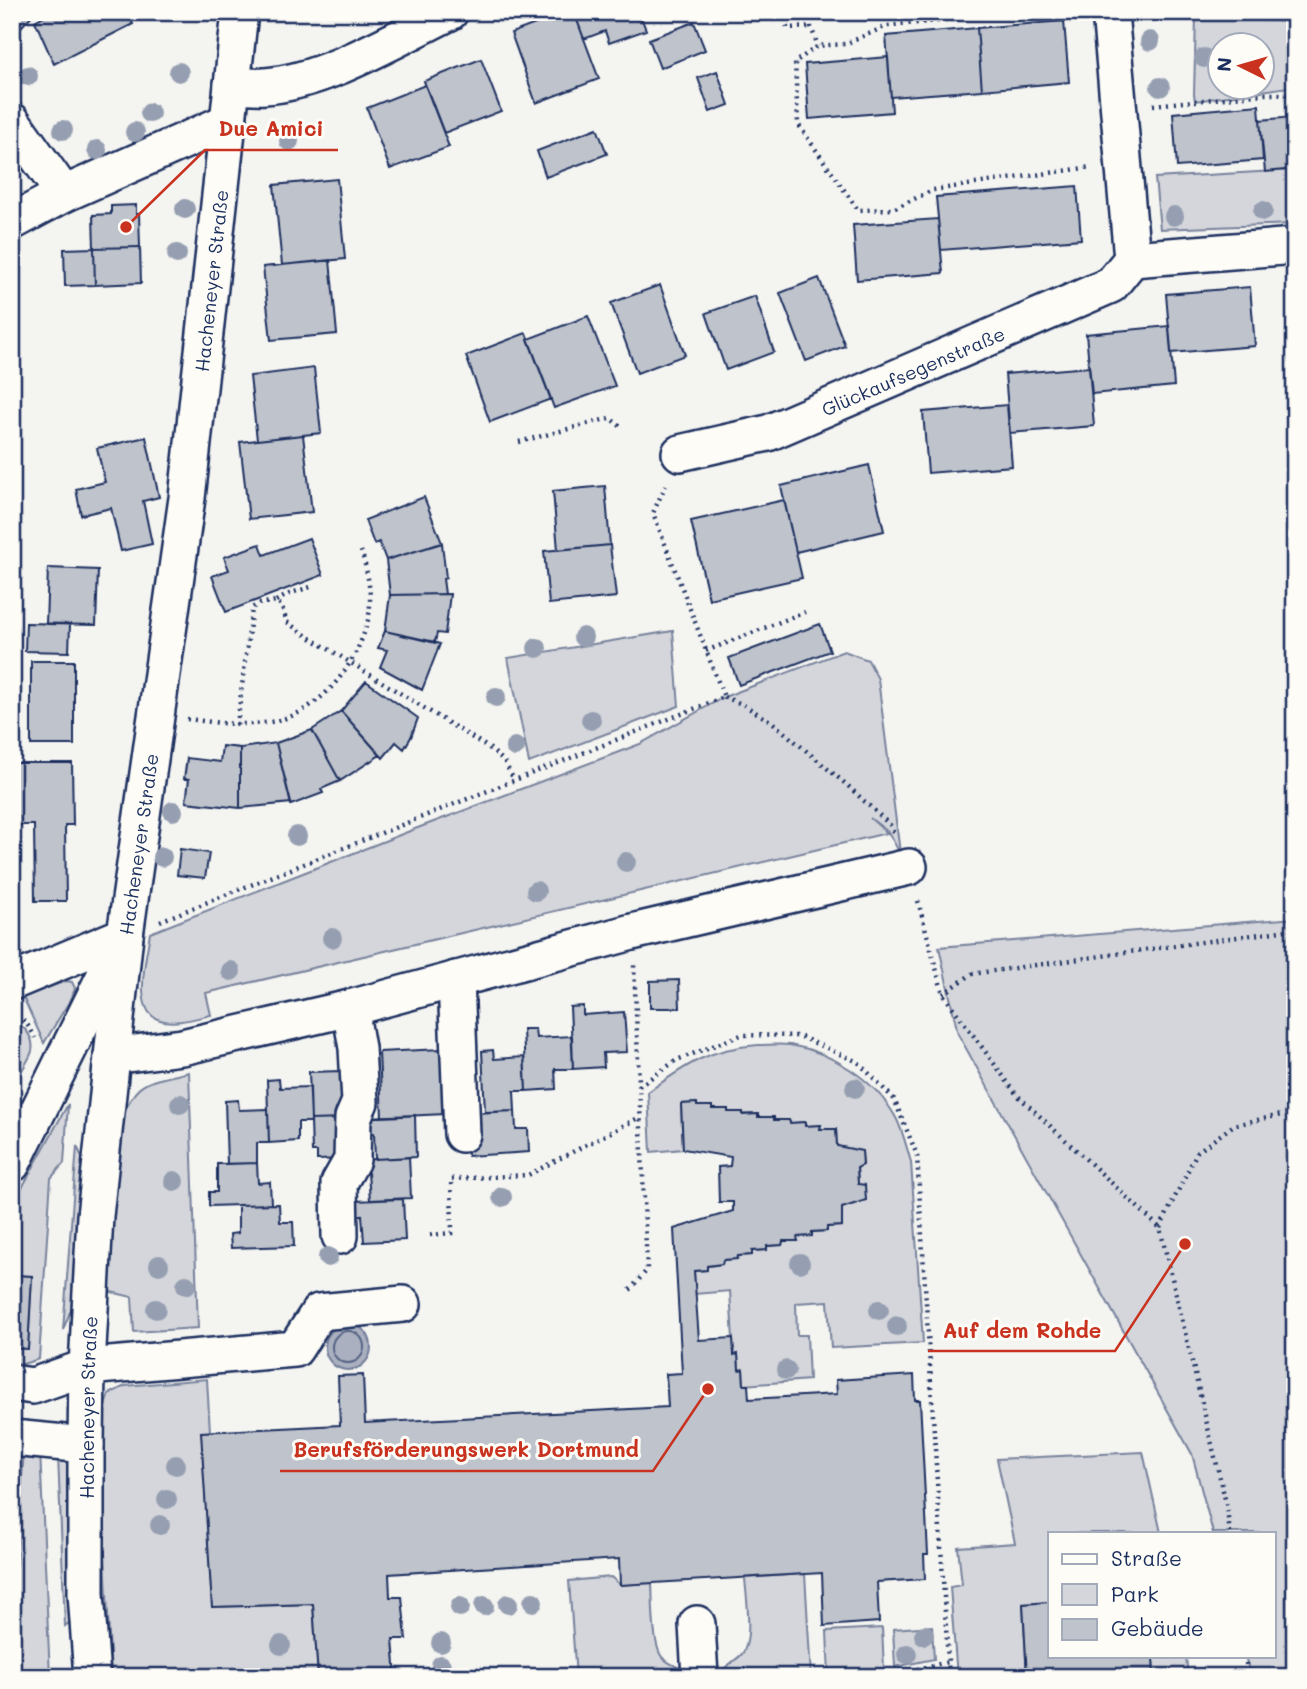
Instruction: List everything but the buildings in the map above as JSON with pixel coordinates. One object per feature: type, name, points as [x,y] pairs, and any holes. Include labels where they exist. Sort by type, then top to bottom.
[{"type":"street","name":"Hacheneyer Straße","points":[[92,1677],[86,1593],[86,1445],[95,1216],[125,935],[187,498],[240,12]]},
{"type":"street","points":[[232,85],[265,86],[299,80],[329,70],[450,12]]},
{"type":"street","points":[[1110,12],[1132,259],[1295,246]]},
{"type":"street","points":[[12,121],[64,194]]},
{"type":"street","points":[[12,222],[64,194],[229,121]]},
{"type":"street","name":"Glückaufsegenstraße","points":[[680,453],[768,433],[1111,285],[1132,259]]},
{"type":"street","points":[[112,1056],[182,1047],[350,1007],[632,932],[909,867]]},
{"type":"street","points":[[12,982],[125,935]]},
{"type":"street","points":[[12,1164],[125,935]]},
{"type":"street","points":[[456,979],[462,1135]]},
{"type":"street","points":[[340,1236],[339,1183],[352,1160],[353,1118],[360,1102],[357,1048],[350,1007]]},
{"type":"street","points":[[12,1383],[33,1386],[87,1367],[295,1349],[319,1312],[403,1304]]},
{"type":"street","points":[[12,1438],[86,1445]]},
{"type":"street","points":[[696,1624],[700,1677]]},
{"type":"path","points":[[786,12],[787,28],[811,27]]},
{"type":"path","points":[[810,12],[811,27],[818,46]]},
{"type":"path","points":[[1029,12],[887,26],[845,44],[818,46],[795,62],[798,124],[858,210],[893,209],[933,190],[1092,167]]},
{"type":"path","points":[[1119,109],[1265,94],[1295,94]]},
{"type":"path","points":[[519,442],[610,418],[620,426]]},
{"type":"path","points":[[680,453],[653,513],[724,697]]},
{"type":"path","points":[[156,716],[237,725],[264,723],[289,717],[326,694],[350,662],[368,620],[370,595],[367,568],[361,551]]},
{"type":"path","points":[[237,725],[252,608],[314,586]]},
{"type":"path","points":[[276,601],[281,605],[288,622],[300,632],[489,748],[503,761],[514,780]]},
{"type":"path","points":[[706,652],[805,612]]},
{"type":"path","points":[[158,922],[724,697],[742,704],[772,722],[890,825],[909,867],[943,994],[1017,1095],[1160,1228],[1226,1503],[1230,1532]]},
{"type":"path","points":[[943,994],[972,974],[1295,929]]},
{"type":"path","points":[[630,1290],[647,1270],[632,932]]},
{"type":"path","points":[[12,1015],[19,1017],[30,1028],[38,1043]]},
{"type":"path","points":[[639,1086],[677,1060],[741,1035],[799,1036],[858,1062],[894,1099],[917,1156],[949,1677]]},
{"type":"path","points":[[1160,1228],[1197,1152],[1234,1125],[1295,1112]]},
{"type":"path","points":[[430,1234],[452,1233],[452,1179],[528,1175],[640,1117]]},
{"type":"path","points":[[1245,1658],[1248,1677]]},
{"type":"path","points":[[883,1677],[948,1661]]},
{"type":"green space","points":[[1196,17],[1295,22],[1295,86],[1276,89],[1276,32],[1206,32],[1206,99],[1195,101]]},
{"type":"green space","points":[[1295,170],[1295,224],[1160,229],[1155,178]]},
{"type":"green space","points":[[673,631],[679,706],[529,763],[508,658]]},
{"type":"green space","points":[[844,651],[868,660],[878,679],[900,853],[888,832],[870,818],[887,833],[206,993],[211,1015],[172,1022],[151,1015],[146,1006],[143,981],[150,933],[640,744],[724,697]]},
{"type":"green space","points":[[1295,918],[1295,1677],[1251,1677],[1246,1658],[1276,1658],[1276,1532],[1213,1532],[1192,1454],[958,1034],[939,947]]},
{"type":"green space","points":[[66,981],[72,982],[75,988],[72,997],[44,1043],[23,997]]},
{"type":"green space","points":[[12,1020],[27,1032],[32,1041],[32,1051],[12,1086]]},
{"type":"green space","points":[[758,1045],[790,1045],[836,1061],[876,1090],[895,1116],[911,1162],[923,1343],[831,1348],[828,1301],[796,1303],[797,1335],[807,1335],[809,1380],[744,1385],[738,1354],[734,1355],[730,1291],[695,1294],[694,1271],[707,1270],[707,1266],[722,1264],[723,1260],[752,1255],[752,1251],[766,1250],[767,1246],[782,1245],[783,1241],[797,1241],[797,1237],[812,1232],[827,1231],[827,1227],[842,1226],[842,1208],[858,1184],[857,1168],[863,1165],[862,1151],[837,1146],[836,1129],[820,1129],[820,1125],[805,1126],[804,1122],[790,1123],[789,1120],[774,1120],[773,1117],[758,1117],[758,1114],[728,1112],[727,1109],[712,1109],[712,1106],[697,1106],[696,1103],[681,1104],[683,1149],[651,1152],[648,1092],[674,1074],[712,1054]]},
{"type":"green space","points":[[189,1072],[198,1328],[134,1332],[132,1297],[107,1291],[120,1123],[131,1098],[144,1085]]},
{"type":"green space","points":[[68,1104],[64,1163],[51,1178],[39,1359],[23,1364],[12,1362],[12,1348],[28,1349],[32,1276],[12,1275],[12,1206]]},
{"type":"green space","points":[[77,1146],[84,1162],[73,1304],[63,1330]]},
{"type":"green space","points":[[207,1379],[210,1432],[202,1433],[212,1607],[313,1604],[318,1677],[111,1677],[103,1512],[103,1411],[109,1394],[125,1386]]},
{"type":"green space","points":[[24,1449],[40,1450],[50,1677],[12,1677],[12,1623]]},
{"type":"green space","points":[[1143,1452],[1161,1532],[1048,1532],[1048,1602],[1023,1604],[1027,1677],[957,1677],[950,1587],[962,1585],[958,1547],[1015,1543],[997,1459]]},
{"type":"green space","points":[[68,1455],[75,1618],[65,1626],[58,1456]]},
{"type":"green space","points":[[805,1574],[811,1677],[717,1677],[745,1649],[748,1606],[745,1578]]},
{"type":"green space","points":[[611,1577],[620,1585],[652,1583],[659,1653],[689,1677],[576,1677],[569,1581]]},
{"type":"green space","points":[[932,1626],[934,1659],[895,1667],[893,1629]]},
{"type":"green space","points":[[882,1628],[884,1669],[852,1677],[829,1677],[827,1631]]},
{"type":"green space","points":[[1153,1658],[1186,1658],[1188,1677],[1154,1677]]},
{"type":"water","points":[[348,1324],[364,1331],[371,1347],[364,1363],[348,1370],[332,1363],[325,1347],[332,1331]]},
{"type":"place","name":"Due Amici","points":[[126,227]]},
{"type":"place","name":"Auf dem Rohde","points":[[1185,1244]]},
{"type":"place","name":"Berufsförderungswerk Dortmund","points":[[708,1389]]}]
